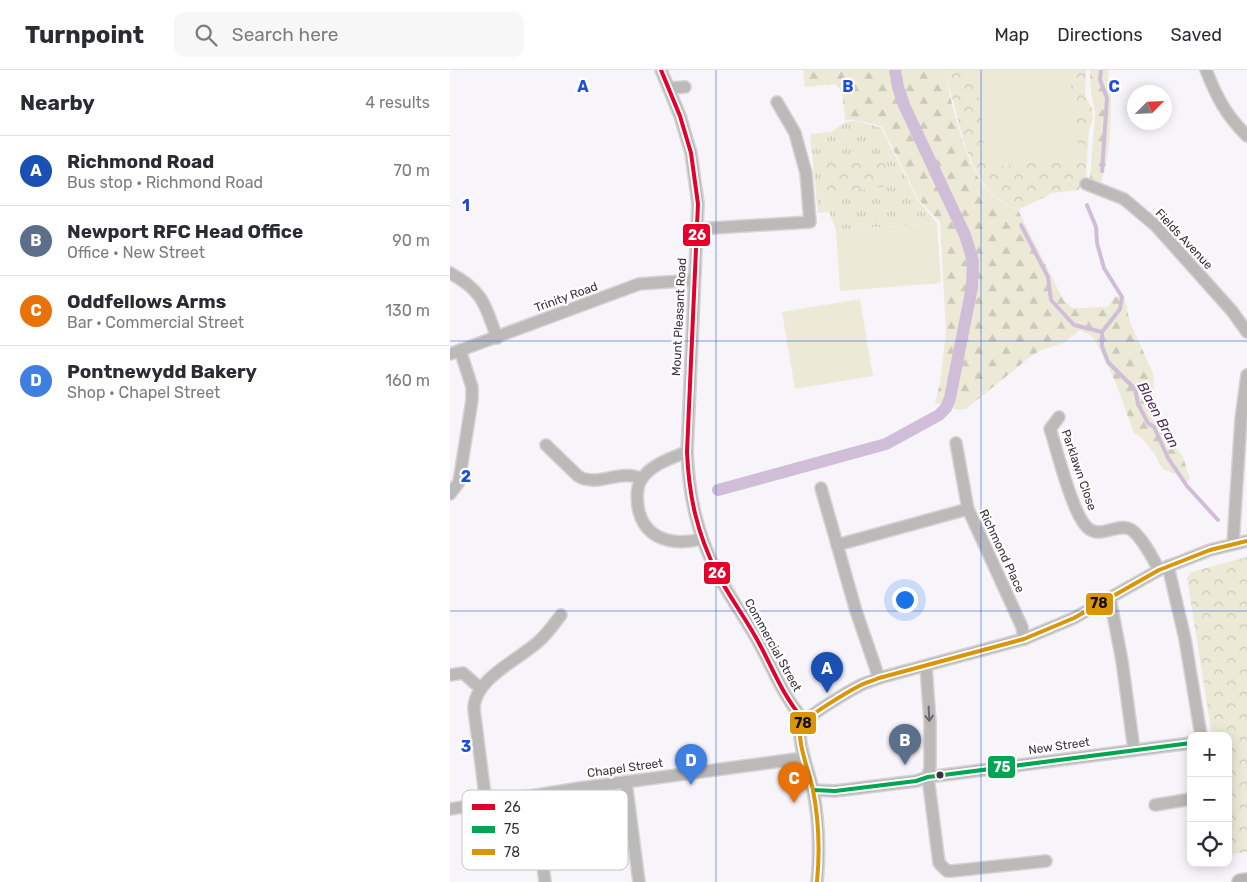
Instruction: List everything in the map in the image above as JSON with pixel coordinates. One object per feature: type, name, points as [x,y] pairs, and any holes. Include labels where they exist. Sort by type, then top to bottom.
[{"type":"main road","points":[[1240,882],[1247,881]]},
{"type":"street","name":"Mount Pleasant Road","points":[[661,70],[680,116],[691,153],[698,204],[687,452]]},
{"type":"street","points":[[1206,70],[1219,102],[1247,136]]},
{"type":"street","points":[[669,88],[685,87]]},
{"type":"street","points":[[697,229],[810,222],[806,173],[795,133],[777,102]]},
{"type":"street","name":"Fields Avenue","points":[[1086,184],[1124,199],[1156,226],[1232,311],[1247,332]]},
{"type":"street","points":[[450,272],[472,286],[483,300],[497,338]]},
{"type":"street","name":"Trinity Road","points":[[455,352],[639,284],[694,280]]},
{"type":"street","points":[[450,494],[459,482],[472,400],[472,387],[455,352]]},
{"type":"street","points":[[1233,544],[1247,375]]},
{"type":"street","name":"Parklawn Close","points":[[1058,417],[1050,429],[1081,519],[1088,528],[1096,532],[1124,527],[1132,529],[1154,560],[1164,568]]},
{"type":"street","name":"Richmond Place","points":[[956,443],[968,509],[1018,618],[1024,638]]},
{"type":"street","points":[[546,445],[584,480],[627,475],[636,476],[641,479]]},
{"type":"street","points":[[687,452],[661,463],[641,479],[637,500],[642,519],[649,530],[663,538],[682,543],[702,539]]},
{"type":"street","name":"Commercial Street","points":[[687,452],[690,491],[702,539],[717,573],[760,645],[792,706],[804,720]]},
{"type":"street","points":[[821,488],[856,610],[879,678]]},
{"type":"street","points":[[837,545],[968,509]]},
{"type":"street","points":[[818,882],[820,847],[813,790],[804,758],[800,732],[804,720],[861,685],[879,678],[1024,638],[1074,618],[1164,568],[1190,557],[1247,541]]},
{"type":"street","points":[[1164,568],[1185,639],[1200,732]]},
{"type":"street","points":[[1110,598],[1122,661],[1134,750]]},
{"type":"street","points":[[484,790],[474,709],[475,696],[480,688],[539,641],[561,615]]},
{"type":"street","points":[[926,666],[930,722],[930,767],[928,777],[938,857],[942,867],[952,871],[1046,861]]},
{"type":"street","points":[[450,675],[463,673],[480,688]]},
{"type":"street","name":"New Street","points":[[813,790],[835,791],[916,781],[928,777],[1187,743]]},
{"type":"street","name":"Chapel Street","points":[[573,790],[804,758]]},
{"type":"street","points":[[626,782],[627,790]]},
{"type":"street","points":[[628,797],[639,882]]},
{"type":"street","points":[[1155,805],[1187,800]]},
{"type":"green space","points":[[803,70],[946,70],[950,97],[959,131],[971,163],[984,186],[995,197],[1004,204],[1018,210],[1064,301],[1073,308],[1108,307],[1114,297],[1124,296],[1130,322],[1154,378],[1153,419],[1183,457],[1190,479],[1184,484],[1176,474],[1163,469],[1142,438],[1134,433],[1115,381],[1097,344],[1090,335],[1080,330],[1064,343],[1041,350],[1030,357],[966,409],[958,410],[935,403],[940,383],[946,332],[940,222],[919,200],[882,127],[855,120],[845,120],[842,91],[835,84],[805,87]]},
{"type":"green space","points":[[946,70],[1086,70],[1085,96],[1092,108],[1093,119],[1089,131],[1086,175],[1079,190],[1053,193],[1018,210],[1004,203],[992,193],[982,181],[967,151]]},
{"type":"green space","points":[[975,70],[1069,70],[1080,157],[987,168]]},
{"type":"green space","points":[[1090,70],[1109,70],[1108,80],[1111,97],[1110,129],[1108,151],[1101,182],[1090,180],[1095,113],[1091,93]]},
{"type":"green space","points":[[856,121],[881,128],[918,200],[937,223],[836,230],[829,212],[818,213],[810,134],[831,132],[845,122]]},
{"type":"green space","points":[[886,156],[890,186],[828,194],[824,163]]},
{"type":"green space","points":[[937,223],[941,283],[840,291],[836,230]]},
{"type":"green space","points":[[860,299],[873,376],[795,389],[782,312]]},
{"type":"green space","points":[[1247,557],[1247,852],[1232,854],[1232,732],[1211,732],[1187,578],[1191,572]]},
{"type":"waterway","points":[[718,490],[886,444],[939,415],[946,408],[950,398],[972,287],[973,261],[965,235],[904,105],[895,70]]},
{"type":"waterway","name":"Blaen Bran","points":[[1101,70],[1100,80],[1107,98],[1102,171]]},
{"type":"waterway","name":"Blaen Bran","points":[[1087,205],[1096,227],[1097,243],[1104,268],[1122,297],[1120,309],[1102,332],[1102,346],[1108,362],[1135,389],[1138,404],[1148,423],[1154,427],[1168,458],[1187,486],[1218,520]]},
{"type":"waterway","points":[[1021,225],[1048,277],[1051,300],[1074,325],[1102,332]]},
{"type":"transit line","name":"26","points":[[661,70],[680,116],[691,153],[698,204],[687,452],[695,514],[704,544],[717,573],[755,636],[785,693],[804,720]]},
{"type":"transit line","name":"78","points":[[817,882],[819,847],[817,813],[800,740],[801,726],[810,717],[865,683],[1024,639],[1074,618],[1159,570],[1210,550],[1247,541]]},
{"type":"transit line","name":"75","points":[[813,790],[835,791],[916,781],[928,777],[1187,744]]},
{"type":"place","name":"Richmond Road","points":[[827,693]]},
{"type":"place","name":"Newport RFC Head Office","points":[[905,765]]},
{"type":"place","name":"Pontnewydd Bakery","points":[[691,785]]},
{"type":"place","name":"Oddfellows Arms","points":[[794,803]]}]
